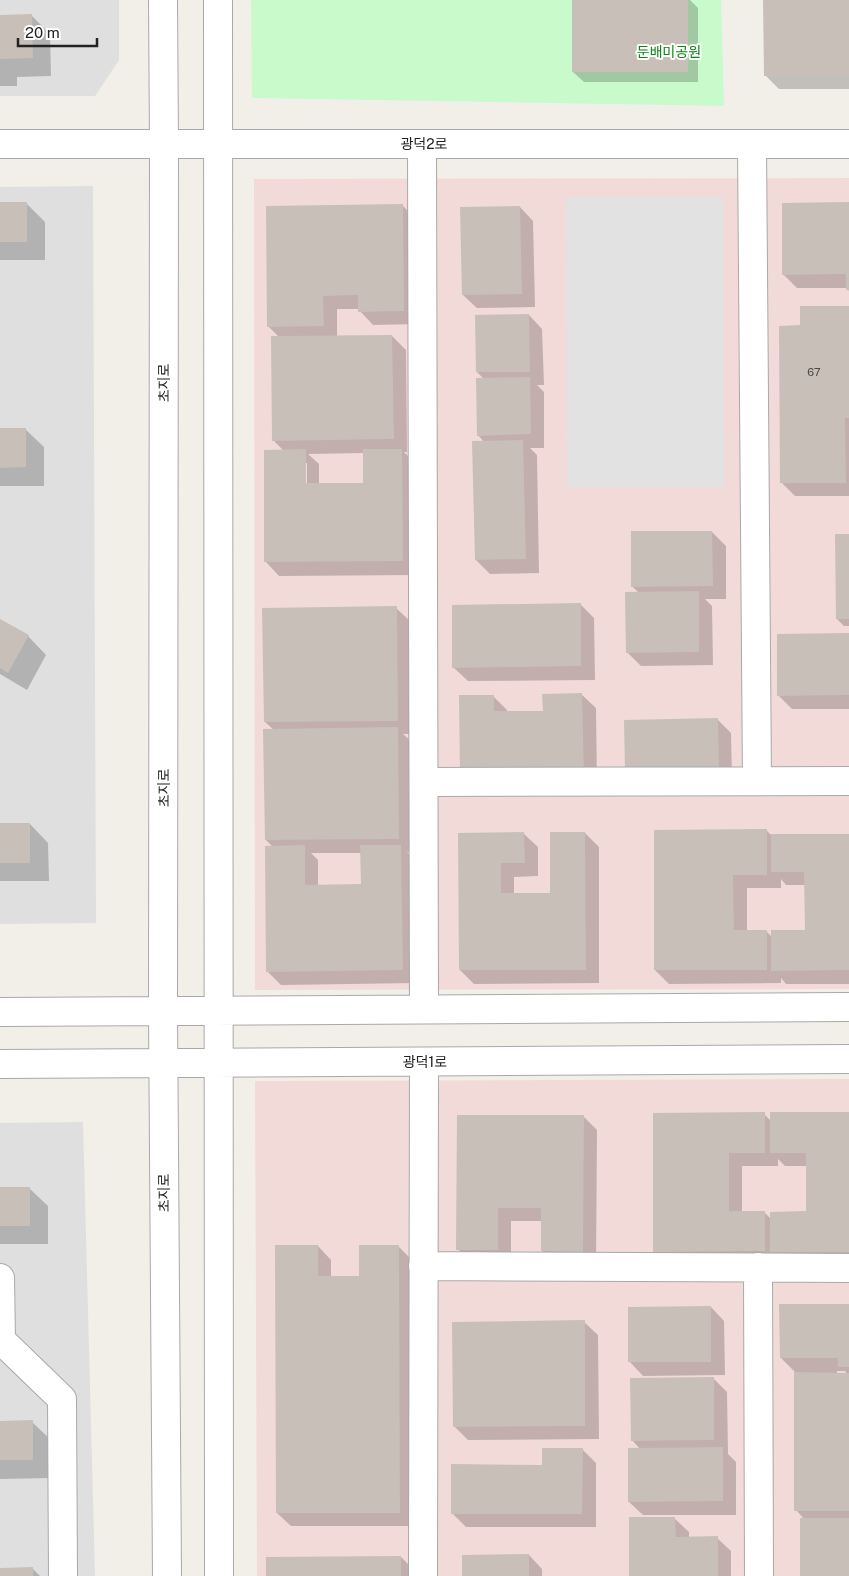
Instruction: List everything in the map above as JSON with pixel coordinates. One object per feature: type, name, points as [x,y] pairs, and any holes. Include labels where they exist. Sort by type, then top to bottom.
[{"type":"street","name":"초지로","points":[[163,0],[163,1064],[166,1576]]},
{"type":"street","points":[[218,0],[219,1576]]},
{"type":"street","name":"광덕2로","points":[[0,144],[849,144]]},
{"type":"street","points":[[422,144],[424,1009]]},
{"type":"street","points":[[752,144],[757,781]]},
{"type":"street","points":[[424,782],[849,780]]},
{"type":"street","points":[[0,1012],[849,1007]]},
{"type":"street","name":"광덕1로","points":[[0,1064],[849,1059]]},
{"type":"street","points":[[423,1576],[424,1062]]},
{"type":"street","points":[[423,1266],[849,1268]]},
{"type":"street","points":[[758,1267],[759,1576]]},
{"type":"street","points":[[0,1278],[1,1340],[11,1361],[62,1399],[63,1576]]},
{"type":"shaded area","points":[[0,0],[119,0],[119,60],[95,96],[0,96]]},
{"type":"shaded area","points":[[849,178],[849,989],[255,990],[254,179]]},
{"type":"shaded area","points":[[93,186],[96,923],[0,924],[0,187]]},
{"type":"shaded area","points":[[566,197],[723,197],[724,487],[567,487]]},
{"type":"shaded area","points":[[849,1079],[849,1576],[257,1576],[255,1081]]},
{"type":"shaded area","points":[[83,1122],[95,1576],[0,1576],[0,1123]]},
{"type":"green space","name":"둔배미공원","points":[[251,0],[721,0],[724,106],[252,98]]},
{"type":"building","points":[[572,0],[688,0],[688,72],[572,72]]},
{"type":"building","points":[[763,0],[849,0],[849,76],[764,76]]},
{"type":"building","points":[[32,14],[33,58],[0,59],[0,15]]},
{"type":"building","points":[[0,202],[27,202],[27,242],[0,242]]},
{"type":"building","points":[[849,202],[849,290],[846,290],[846,274],[782,275],[782,203]]},
{"type":"building","points":[[403,204],[404,311],[358,312],[358,295],[323,296],[324,326],[267,327],[266,206]]},
{"type":"building","points":[[520,206],[522,294],[462,295],[460,207]]},
{"type":"building","points":[[800,306],[849,306],[849,418],[845,418],[846,483],[780,483],[779,326],[800,325]]},
{"type":"building","points":[[529,314],[530,372],[476,372],[475,315]]},
{"type":"building","points":[[392,335],[394,439],[272,441],[271,336]]},
{"type":"building","points":[[530,377],[531,434],[477,436],[476,378]]},
{"type":"building","points":[[0,428],[26,428],[26,467],[0,468]]},
{"type":"building","points":[[523,440],[526,559],[475,560],[472,441]]},
{"type":"building","points":[[306,449],[306,483],[363,483],[363,449],[402,449],[403,561],[264,562],[264,450]]},
{"type":"building","points":[[631,531],[712,531],[713,586],[631,587]]},
{"type":"building","points":[[835,534],[849,534],[849,619],[836,619]]},
{"type":"building","points":[[699,591],[699,652],[626,653],[625,592]]},
{"type":"building","points":[[581,603],[581,666],[452,668],[452,605]]},
{"type":"building","points":[[397,606],[398,721],[264,722],[262,608]]},
{"type":"building","points":[[0,619],[29,635],[8,673],[0,668]]},
{"type":"building","points":[[849,633],[849,695],[777,696],[777,634]]},
{"type":"building","points":[[582,693],[584,774],[460,775],[459,695],[494,695],[494,711],[543,711],[542,694]]},
{"type":"building","points":[[718,718],[719,768],[625,770],[624,720]]},
{"type":"building","points":[[398,727],[399,839],[265,840],[263,729]]},
{"type":"building","points":[[0,823],[30,823],[30,863],[0,863]]},
{"type":"building","points":[[767,829],[767,875],[733,875],[734,930],[767,930],[767,970],[654,970],[654,830]]},
{"type":"building","points":[[524,832],[525,863],[501,863],[501,893],[550,893],[550,832],[585,832],[586,970],[459,970],[458,833]]},
{"type":"building","points":[[771,834],[849,834],[849,970],[771,971],[771,930],[805,930],[804,872],[771,872]]},
{"type":"building","points":[[305,845],[305,885],[361,884],[360,845],[401,845],[403,970],[266,972],[265,846]]},
{"type":"building","points":[[765,1112],[765,1153],[729,1153],[729,1211],[765,1211],[765,1251],[653,1252],[653,1113]]},
{"type":"building","points":[[770,1112],[849,1112],[849,1252],[770,1252],[770,1212],[806,1211],[806,1153],[770,1153]]},
{"type":"building","points":[[457,1115],[584,1115],[583,1252],[541,1251],[541,1208],[498,1208],[498,1250],[456,1250]]},
{"type":"building","points":[[0,1187],[30,1187],[30,1226],[0,1226]]},
{"type":"building","points":[[275,1245],[318,1245],[318,1276],[359,1276],[359,1245],[399,1245],[400,1513],[276,1513]]},
{"type":"building","points":[[779,1304],[849,1304],[849,1367],[838,1367],[838,1358],[780,1358]]},
{"type":"building","points":[[711,1306],[711,1362],[628,1362],[628,1307]]},
{"type":"building","points":[[585,1320],[585,1426],[453,1427],[452,1322]]},
{"type":"building","points":[[794,1372],[849,1373],[849,1511],[794,1511]]},
{"type":"building","points":[[714,1377],[714,1440],[631,1441],[630,1378]]},
{"type":"building","points":[[33,1420],[33,1460],[0,1460],[0,1421]]},
{"type":"building","points":[[723,1447],[723,1501],[628,1502],[628,1448]]},
{"type":"building","points":[[542,1448],[583,1448],[582,1514],[451,1514],[451,1464],[542,1465]]},
{"type":"building","points":[[629,1517],[675,1517],[676,1537],[718,1536],[718,1576],[629,1576]]},
{"type":"building","points":[[800,1518],[849,1518],[849,1576],[800,1576]]},
{"type":"building","points":[[529,1554],[529,1576],[462,1576],[462,1555]]},
{"type":"building","points":[[401,1556],[401,1576],[266,1576],[266,1557]]},
{"type":"building","points":[[33,1567],[33,1576],[0,1576],[0,1568]]}]
